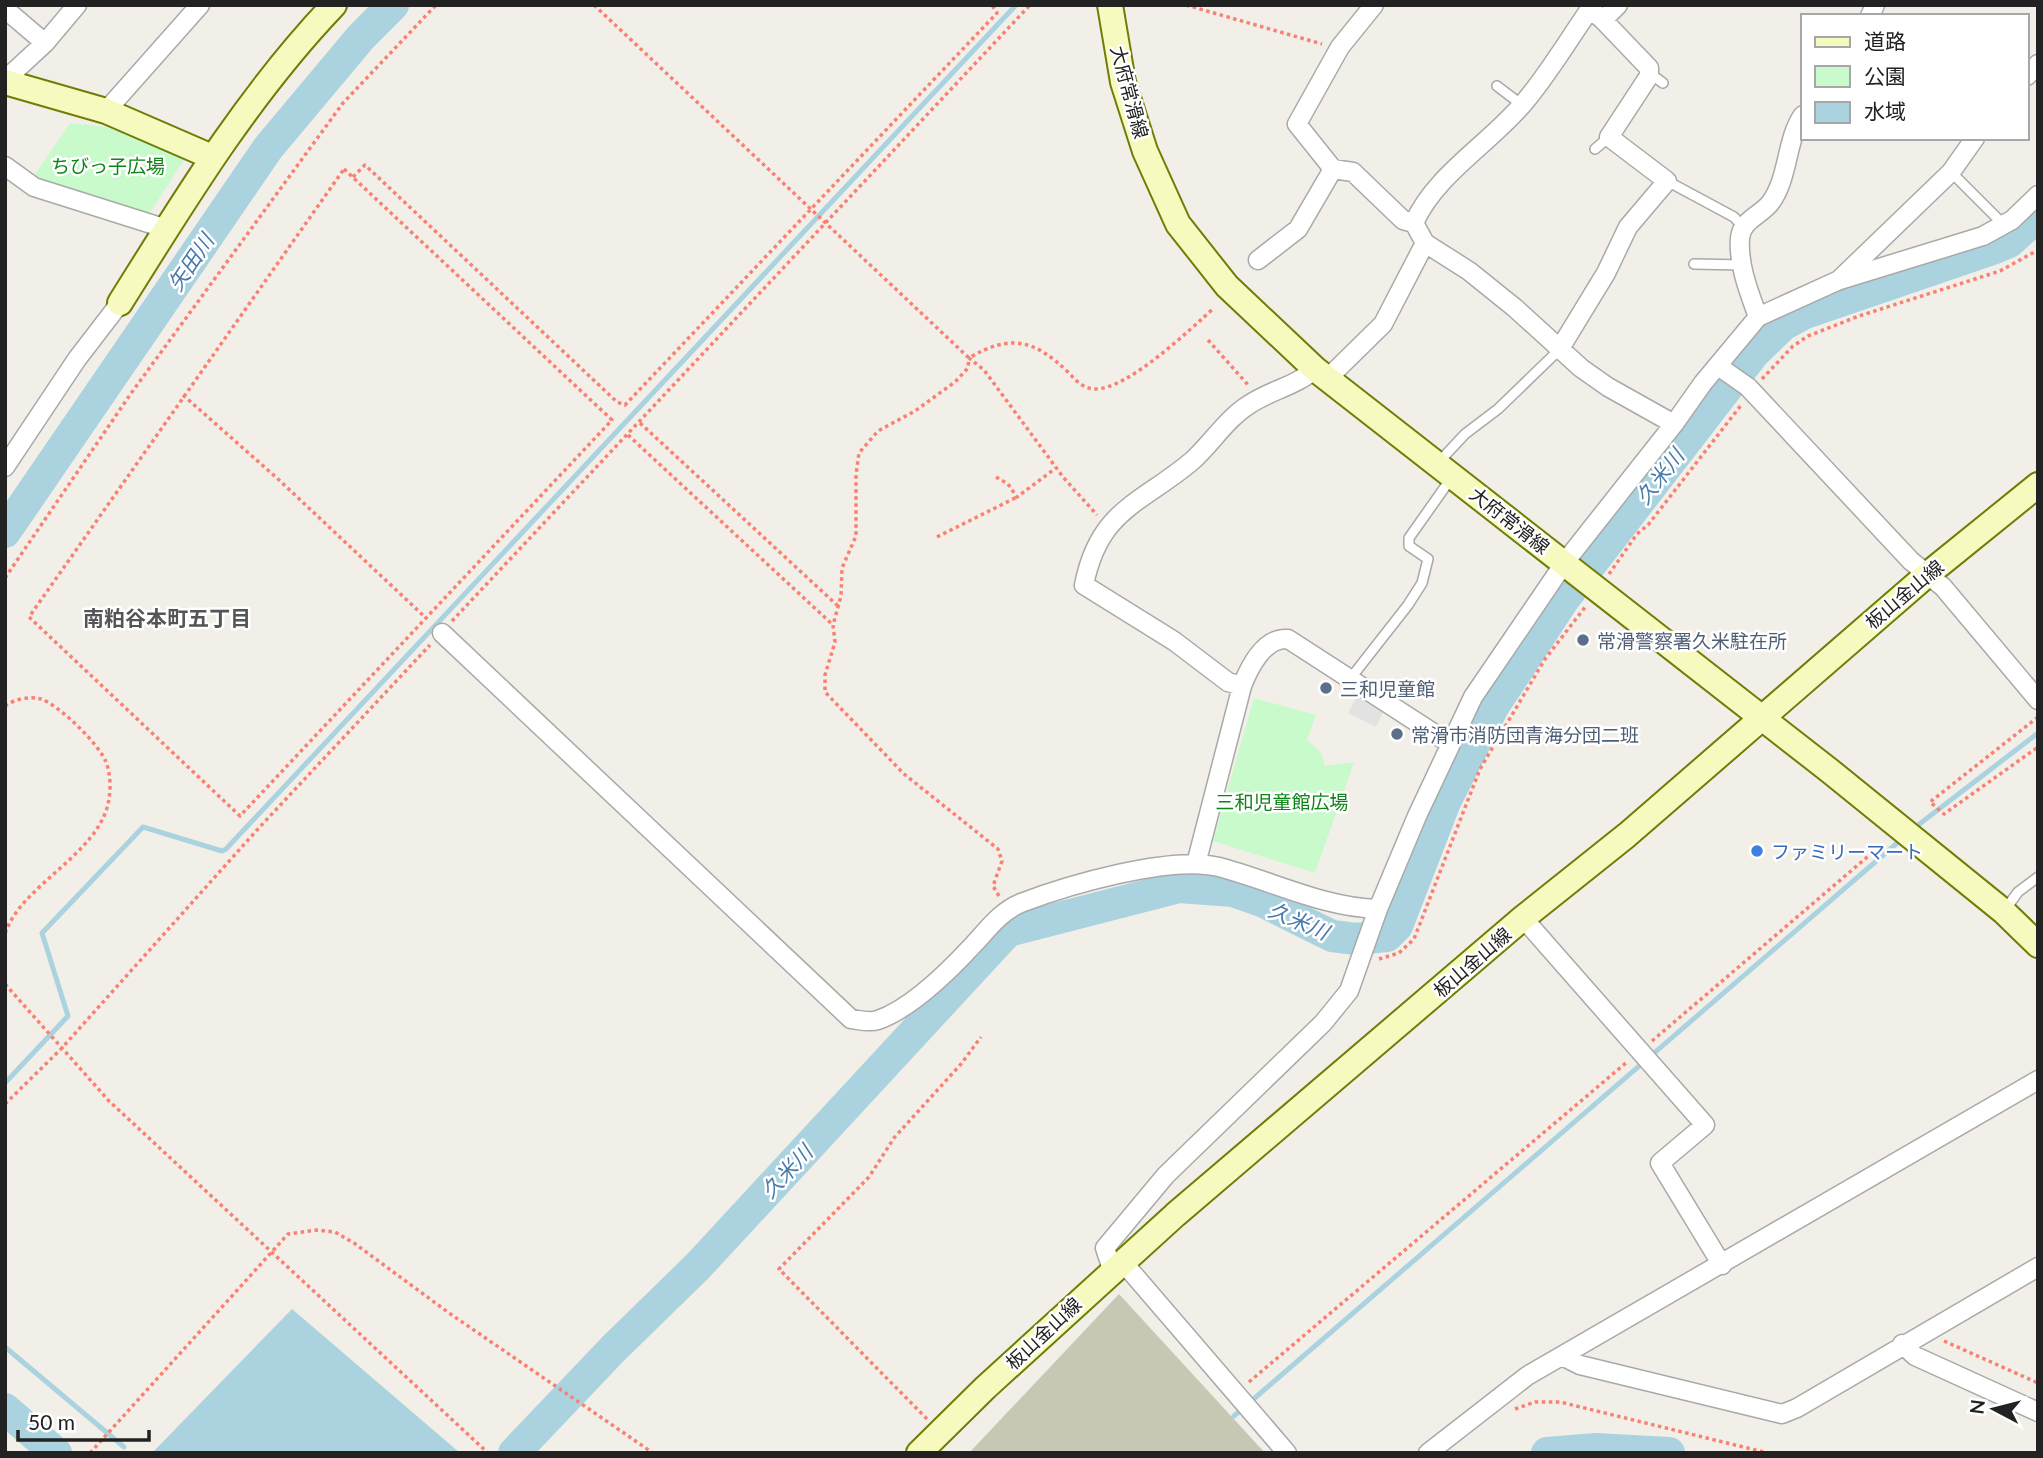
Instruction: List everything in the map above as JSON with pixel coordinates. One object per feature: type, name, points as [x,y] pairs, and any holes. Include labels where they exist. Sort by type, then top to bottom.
[{"type":"main road","points":[[120,303],[212,157],[294,51],[334,5]]},
{"type":"main road","name":"大府常滑線","points":[[1110,5],[1123,82],[1145,151],[1178,224],[1227,286],[1322,373],[1599,589],[2003,911],[2038,945]]},
{"type":"main road","points":[[5,81],[106,111],[212,157]]},
{"type":"main road","name":"板山金山線","points":[[919,1453],[1117,1265],[1523,918],[1627,835],[1928,573],[2038,485]]},
{"type":"street","points":[[5,81],[45,43],[77,5]]},
{"type":"street","points":[[106,111],[200,5]]},
{"type":"street","points":[[1374,5],[1338,51],[1297,124],[1333,169],[1353,172],[1403,220],[1414,223],[1425,243],[1488,286],[1559,350],[1608,387],[1674,424]]},
{"type":"street","points":[[1414,223],[1419,212],[1448,178],[1522,105],[1593,11],[1618,5]]},
{"type":"street","points":[[5,9],[45,43]]},
{"type":"street","points":[[1559,350],[1606,273],[1628,227],[1667,181],[1602,143],[1656,78],[1593,11]]},
{"type":"street","points":[[1758,317],[1743,265],[1743,227],[1771,202],[1801,118]]},
{"type":"street","points":[[1838,281],[1951,172],[1974,140]]},
{"type":"street","points":[[5,166],[34,187],[167,229]]},
{"type":"street","points":[[1258,260],[1298,229],[1333,169]]},
{"type":"street","points":[[1287,1453],[1236,1393],[1117,1265],[1105,1248],[1129,1216],[1219,1120],[1323,1024],[1349,991],[1378,909],[1449,743],[1473,697],[1564,562],[1721,369],[1758,317],[1838,281],[1938,252],[2004,225],[2038,195]]},
{"type":"street","points":[[1242,686],[1228,682],[1174,641],[1084,585],[1088,563],[1107,527],[1123,509],[1200,462],[1221,425],[1249,404],[1322,373],[1383,324],[1425,243]]},
{"type":"street","points":[[5,467],[76,359],[120,303]]},
{"type":"street","points":[[1721,369],[1750,389],[1911,561],[1943,587],[2038,700]]},
{"type":"street","points":[[442,633],[851,1019],[876,1021],[923,992],[952,968],[1010,908],[1063,887],[1168,864],[1196,864],[1229,870],[1321,902],[1349,908],[1378,909]]},
{"type":"street","points":[[1196,864],[1242,686],[1250,666],[1270,644],[1287,639],[1449,743]]},
{"type":"street","points":[[1523,918],[1705,1125],[1660,1163],[1721,1265]]},
{"type":"street","points":[[1428,1453],[1527,1376],[2038,1080]]},
{"type":"street","points":[[1562,1356],[1580,1365],[1782,1413],[1797,1408],[2038,1266]]},
{"type":"street","points":[[1902,1344],[1915,1356],[2038,1412]]},
{"type":"lane","points":[[1497,86],[1522,105]]},
{"type":"lane","points":[[1951,172],[2004,225]]},
{"type":"lane","points":[[1667,181],[1734,218],[1743,227]]},
{"type":"lane","points":[[1694,264],[1743,265]]},
{"type":"lane","points":[[1350,679],[1422,583],[1428,559],[1409,546],[1409,538],[1465,434],[1505,403],[1559,350]]},
{"type":"lane","points":[[2003,911],[2018,892],[2038,877]]},
{"type":"path","points":[[5,578],[132,392],[335,113],[436,5]]},
{"type":"path","points":[[594,5],[811,211],[984,370],[1056,468],[1107,527]]},
{"type":"path","points":[[353,177],[365,165],[617,401],[625,405],[997,13],[992,5]]},
{"type":"path","points":[[5,1104],[61,1049],[250,837],[1031,5]]},
{"type":"path","points":[[1186,5],[1338,51]]},
{"type":"path","points":[[344,169],[612,420],[240,816],[29,617],[183,395],[344,169]]},
{"type":"path","points":[[1361,960],[1370,961],[1399,953],[1414,939],[1464,803],[1490,749],[1545,659],[1637,534],[1648,524],[1750,389],[1775,363],[1808,336],[1859,316],[2000,271],[2038,250]]},
{"type":"path","points":[[969,358],[988,347],[1022,343],[1047,352],[1083,386],[1100,389],[1147,366],[1214,308]]},
{"type":"path","points":[[1209,341],[1261,398]]},
{"type":"path","points":[[969,358],[968,368],[955,382],[915,411],[878,431],[863,446],[856,475],[856,536],[842,568],[839,606],[833,625],[835,642],[825,676],[825,692],[904,774],[998,849],[1002,862],[993,886],[1010,908]]},
{"type":"path","points":[[183,395],[278,479],[442,633]]},
{"type":"path","points":[[640,423],[833,604],[839,606]]},
{"type":"path","points":[[628,435],[833,625]]},
{"type":"path","points":[[937,537],[1017,497],[1056,468]]},
{"type":"path","points":[[996,477],[1008,484],[1017,497]]},
{"type":"path","points":[[5,706],[24,698],[41,699],[56,707],[96,744],[105,760],[110,790],[103,821],[20,909],[5,934]]},
{"type":"path","points":[[2038,717],[1930,802],[1944,814],[2038,747]]},
{"type":"path","points":[[1236,1393],[1879,847]]},
{"type":"path","points":[[5,984],[109,1101],[488,1453]]},
{"type":"path","points":[[940,1432],[779,1269],[869,1177],[894,1138],[961,1064],[981,1037]]},
{"type":"path","points":[[89,1453],[272,1250],[288,1234],[297,1231],[335,1233],[354,1242],[449,1312],[653,1453]]},
{"type":"path","points":[[1925,1331],[2038,1383]]},
{"type":"path","points":[[1510,1413],[1528,1403],[1560,1402],[1768,1453]]},
{"type":"shaded area","points":[[1358,695],[1383,713],[1376,727],[1348,713]]},
{"type":"shaded area","points":[[1119,1294],[1265,1453],[969,1453]]},
{"type":"green space","name":"ちびっ子広場","points":[[70,123],[106,127],[187,155],[149,214],[31,180]]},
{"type":"green space","name":"三和児童館広場","points":[[1254,698],[1316,715],[1307,740],[1321,752],[1325,766],[1354,762],[1315,873],[1213,841]]},
{"type":"water","points":[[292,1309],[460,1453],[152,1453]]},
{"type":"waterway","name":"矢田川","points":[[5,532],[268,148],[361,37],[393,5]]},
{"type":"waterway","points":[[5,1083],[68,1016],[42,933],[143,827],[222,851],[226,849],[1016,5]]},
{"type":"waterway","name":"久米川","points":[[514,1453],[613,1349],[698,1266],[1008,931],[1179,887],[1233,891],[1262,901],[1332,936],[1356,939],[1387,936],[1397,926],[1445,802],[1493,707],[1564,599],[1754,353],[1783,325],[1805,313],[1995,248],[2009,242],[2038,216]]},
{"type":"waterway","points":[[1913,829],[2038,733]]},
{"type":"waterway","points":[[1234,1416],[1903,838]]},
{"type":"waterway","points":[[5,1347],[124,1447]]},
{"type":"waterway","name":"久米川","points":[[5,1409],[56,1453]]},
{"type":"waterway","points":[[1547,1453],[1596,1449],[1669,1453]]},
{"type":"place","name":"常滑警察署久米駐在所","points":[[1583,640]]},
{"type":"place","name":"三和児童館","points":[[1326,688]]},
{"type":"place","name":"常滑市消防団青海分団二班","points":[[1397,734]]},
{"type":"place","name":"ファミリーマート","points":[[1757,851]]},
{"type":"district","name":"南粕谷本町五丁目","points":[[167,617]]}]
